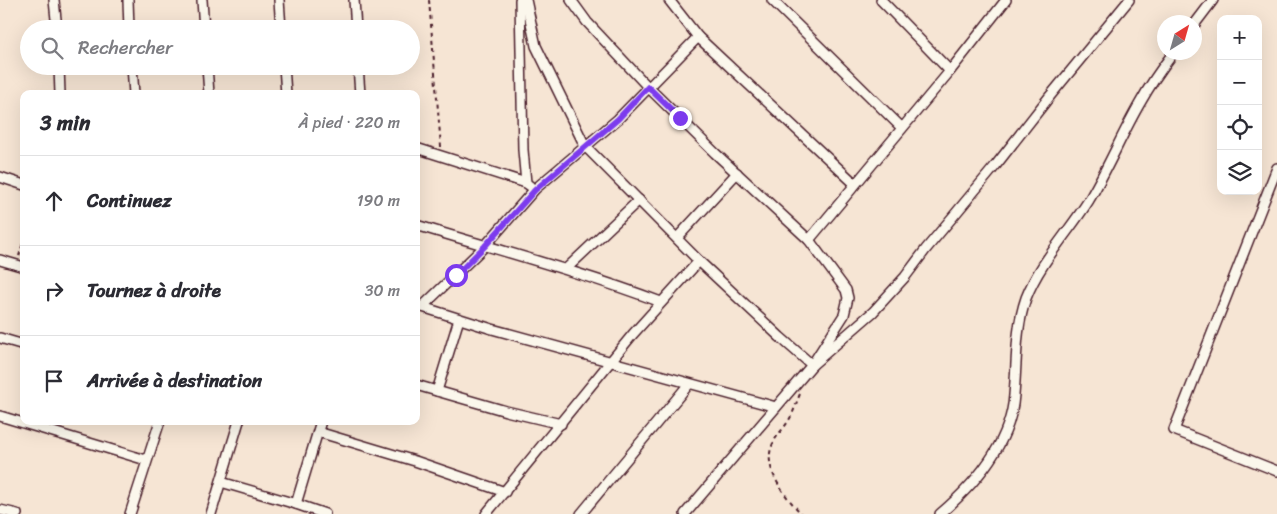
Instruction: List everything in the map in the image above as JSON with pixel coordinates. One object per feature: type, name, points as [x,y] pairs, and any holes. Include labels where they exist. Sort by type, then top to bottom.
[{"type":"street","points":[[54,0],[56,20]]},
{"type":"street","points":[[128,0],[129,20]]},
{"type":"street","points":[[202,0],[203,20]]},
{"type":"street","points":[[279,0],[280,20]]},
{"type":"street","points":[[354,0],[355,20]]},
{"type":"street","points":[[520,0],[523,150],[526,183]]},
{"type":"street","points":[[526,0],[536,46],[585,146],[699,261],[780,338],[812,365]]},
{"type":"street","points":[[571,0],[587,22],[648,87],[809,240],[846,290],[848,298],[844,315],[812,365],[685,514]]},
{"type":"street","points":[[669,0],[698,37],[854,183]]},
{"type":"street","points":[[772,0],[902,128]]},
{"type":"street","points":[[880,0],[950,71]]},
{"type":"street","points":[[809,240],[854,183],[950,71],[1006,0]]},
{"type":"street","points":[[812,365],[873,312],[905,277],[1129,0]]},
{"type":"street","points":[[1202,15],[1213,0]]},
{"type":"street","points":[[420,305],[485,246],[535,190],[618,119],[698,37]]},
{"type":"street","points":[[940,514],[975,480],[996,449],[1011,420],[1015,360],[1021,316],[1032,284],[1089,199],[1140,102],[1169,60]]},
{"type":"street","points":[[59,75],[60,90]]},
{"type":"street","points":[[133,75],[134,90]]},
{"type":"street","points":[[207,75],[208,90]]},
{"type":"street","points":[[285,75],[286,90]]},
{"type":"street","points":[[359,75],[360,90]]},
{"type":"street","points":[[420,149],[526,183],[535,190]]},
{"type":"street","points":[[1277,168],[1174,430],[1277,471]]},
{"type":"street","points":[[677,238],[737,172]]},
{"type":"street","points":[[0,177],[20,184]]},
{"type":"street","points":[[566,269],[639,200]]},
{"type":"street","points":[[420,226],[566,269],[661,302]]},
{"type":"street","points":[[0,260],[20,266]]},
{"type":"street","points":[[486,514],[610,362],[699,261]]},
{"type":"street","points":[[420,306],[610,362],[776,407]]},
{"type":"street","points":[[437,391],[459,319]]},
{"type":"street","points":[[0,338],[20,344]]},
{"type":"street","points":[[581,514],[689,384]]},
{"type":"street","points":[[420,386],[560,424]]},
{"type":"street","points":[[0,416],[20,422]]},
{"type":"street","points":[[30,425],[146,460]]},
{"type":"street","points":[[130,514],[159,425]]},
{"type":"street","points":[[211,514],[239,425]]},
{"type":"street","points":[[296,504],[320,425]]},
{"type":"street","points":[[318,432],[415,461],[505,492]]},
{"type":"street","points":[[221,482],[325,514]]},
{"type":"street","points":[[0,510],[17,514]]},
{"type":"path","points":[[429,0],[442,157]]},
{"type":"path","points":[[801,392],[789,420],[771,446],[770,461],[775,479],[789,500],[802,514]]},
{"type":"route","points":[[456,275],[535,190],[618,119],[648,87],[680,118]]}]
